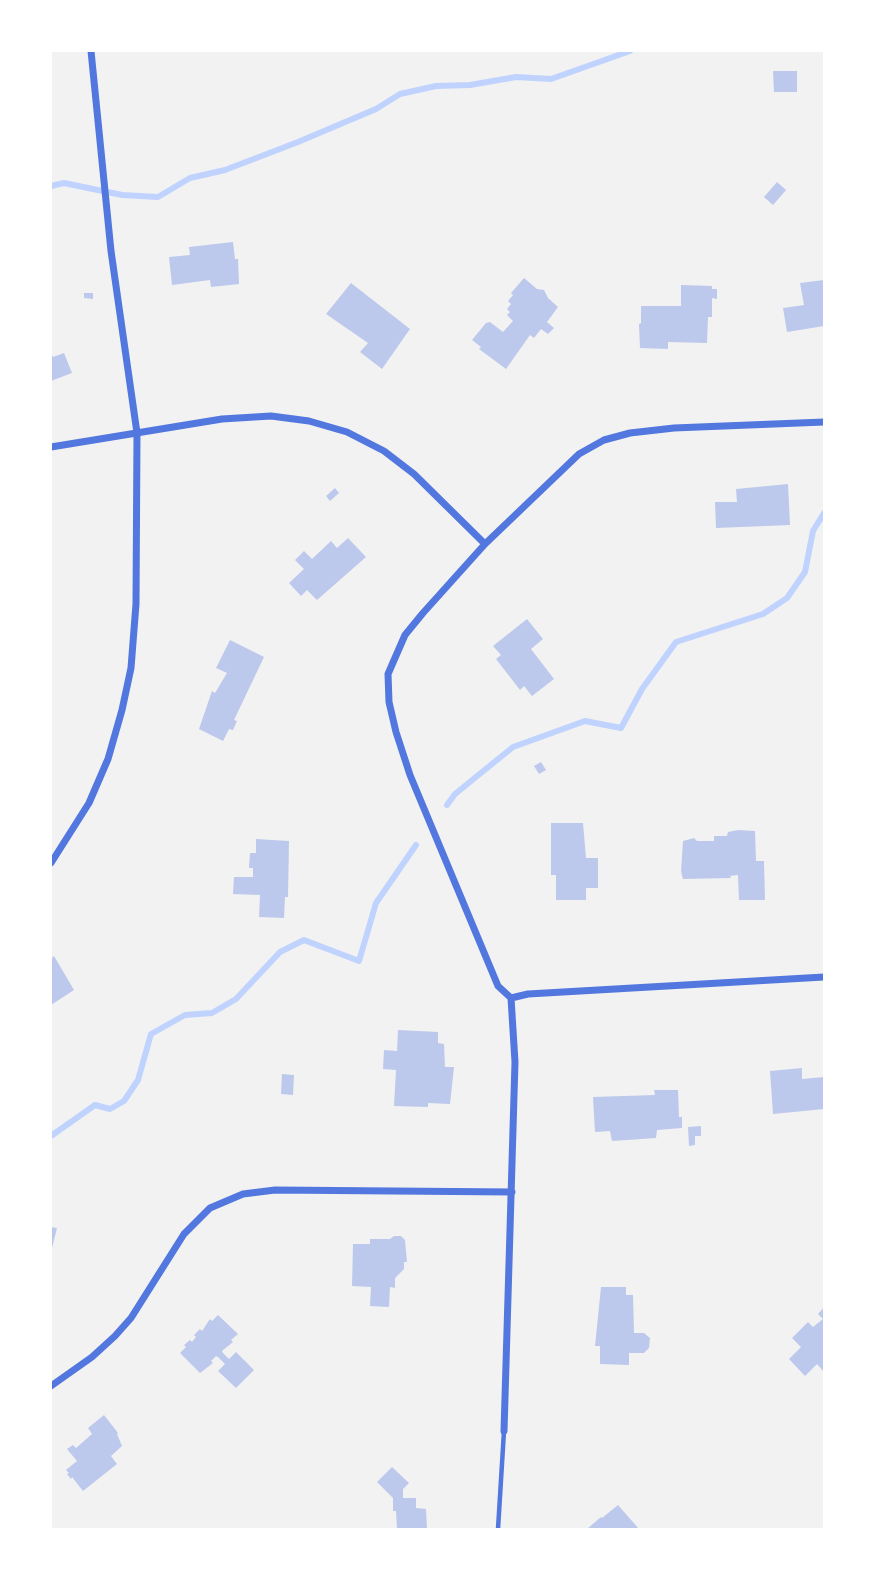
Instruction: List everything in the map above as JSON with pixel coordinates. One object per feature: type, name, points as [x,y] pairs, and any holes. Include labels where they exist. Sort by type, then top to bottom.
[{"type":"street","points":[[51,863],[89,803],[103,770],[122,710],[131,668],[136,604],[136,433],[103,175],[91,51]]},
{"type":"street","points":[[51,447],[222,419],[271,416],[309,421],[347,432],[384,451],[414,474],[485,544]]},
{"type":"street","points":[[504,1431],[515,1062],[511,998],[498,986],[410,775],[389,702],[388,674],[405,635],[485,544],[579,454],[604,440],[630,433],[674,428],[824,422]]},
{"type":"street","points":[[511,998],[528,994],[824,977]]},
{"type":"street","points":[[51,1386],[92,1357],[115,1336],[131,1318],[184,1234],[210,1208],[243,1194],[275,1190],[512,1192]]},
{"type":"lane","points":[[498,1529],[504,1431]]},
{"type":"building","points":[[773,71],[797,71],[797,92],[774,92]]},
{"type":"building","points":[[777,182],[786,190],[773,205],[764,197]]},
{"type":"building","points":[[233,242],[235,259],[238,259],[239,284],[211,287],[210,280],[172,285],[169,257],[190,255],[189,247]]},
{"type":"building","points":[[524,278],[537,289],[544,290],[558,307],[547,322],[554,328],[548,334],[541,329],[534,338],[530,335],[506,369],[479,349],[481,347],[472,340],[486,323],[490,322],[503,332],[513,321],[507,315],[511,304],[508,301],[513,295],[511,293]]},
{"type":"building","points":[[824,280],[824,326],[787,332],[783,308],[804,305],[800,283]]},
{"type":"building","points":[[351,283],[410,329],[382,369],[360,352],[368,343],[326,314]]},
{"type":"building","points":[[681,285],[712,286],[712,289],[717,289],[717,299],[712,298],[712,317],[708,317],[707,343],[668,342],[668,349],[640,348],[641,306],[681,306]]},
{"type":"building","points":[[84,293],[93,293],[93,299],[84,298]]},
{"type":"building","points":[[51,352],[53,357],[64,353],[72,373],[51,381]]},
{"type":"building","points":[[788,484],[790,525],[716,528],[715,502],[737,502],[736,489]]},
{"type":"building","points":[[335,488],[339,493],[330,501],[326,496]]},
{"type":"building","points":[[348,538],[366,557],[317,600],[307,590],[301,596],[289,583],[304,569],[295,560],[304,551],[312,559],[331,541],[337,548]]},
{"type":"building","points":[[527,619],[543,639],[531,649],[554,679],[532,696],[524,686],[520,690],[496,659],[501,655],[493,646]]},
{"type":"building","points":[[230,640],[264,657],[234,720],[237,721],[233,730],[229,729],[223,741],[199,729],[212,691],[215,693],[227,673],[216,668]]},
{"type":"building","points":[[541,762],[546,770],[539,774],[534,766]]},
{"type":"building","points":[[551,823],[583,823],[586,858],[598,858],[598,888],[586,888],[586,900],[556,900],[556,875],[551,875]]},
{"type":"building","points":[[755,831],[756,861],[764,861],[765,900],[739,900],[738,875],[730,876],[731,878],[683,879],[683,841],[694,838],[697,841],[714,841],[714,836],[727,836],[728,832]]},
{"type":"building","points":[[256,839],[289,841],[288,897],[285,897],[284,918],[259,917],[260,895],[233,894],[234,877],[253,877],[253,868],[249,868],[250,853],[256,853]]},
{"type":"building","points":[[54,956],[74,990],[51,1005],[51,959]]},
{"type":"building","points":[[398,1030],[438,1032],[438,1043],[444,1044],[445,1067],[454,1067],[450,1104],[428,1103],[428,1107],[394,1106],[396,1070],[383,1069],[384,1050],[397,1051]]},
{"type":"building","points":[[802,1068],[802,1079],[824,1077],[824,1109],[773,1114],[770,1071]]},
{"type":"building","points":[[282,1074],[294,1075],[293,1095],[281,1094]]},
{"type":"building","points":[[654,1090],[678,1090],[682,1128],[657,1130],[656,1138],[612,1141],[610,1131],[595,1132],[593,1097],[655,1095]]},
{"type":"building","points":[[701,1126],[701,1136],[695,1136],[695,1145],[689,1146],[688,1127]]},
{"type":"building","points":[[51,1227],[57,1228],[52,1248],[51,1248]]},
{"type":"building","points":[[401,1236],[405,1240],[407,1262],[404,1262],[404,1269],[395,1278],[395,1288],[390,1287],[389,1307],[370,1306],[371,1287],[352,1286],[353,1244],[370,1244],[370,1239],[390,1239]]},
{"type":"building","points":[[601,1287],[626,1287],[626,1295],[633,1295],[634,1333],[644,1333],[650,1338],[649,1348],[644,1353],[629,1353],[629,1365],[600,1364],[600,1346],[595,1346]]},
{"type":"building","points":[[824,1307],[824,1372],[817,1364],[805,1376],[789,1359],[801,1347],[792,1338],[808,1322],[813,1327],[823,1319],[818,1314]]},
{"type":"building","points":[[218,1315],[238,1334],[223,1353],[229,1359],[236,1352],[254,1370],[236,1388],[218,1371],[225,1364],[216,1356],[211,1361],[213,1363],[200,1373],[180,1353],[186,1347],[184,1345],[190,1340],[192,1342],[196,1337],[194,1335],[200,1329],[202,1331],[210,1319],[212,1321]]},
{"type":"building","points":[[104,1415],[118,1433],[122,1446],[111,1456],[117,1464],[83,1491],[67,1474],[69,1473],[66,1470],[77,1461],[67,1449],[73,1445],[76,1448],[92,1434],[88,1428]]},
{"type":"building","points":[[392,1467],[409,1483],[403,1489],[403,1498],[416,1498],[416,1508],[426,1509],[427,1529],[397,1529],[393,1498],[377,1482]]},
{"type":"building","points":[[618,1505],[639,1529],[587,1529],[601,1517]]},
{"type":"waterway","points":[[51,186],[64,183],[122,195],[158,197],[190,178],[225,170],[298,142],[376,109],[400,94],[436,86],[470,85],[516,77],[551,79],[630,51]]},
{"type":"waterway","points":[[447,805],[455,794],[513,747],[585,721],[621,728],[642,689],[676,642],[763,614],[787,598],[805,572],[813,531],[824,513]]},
{"type":"waterway","points":[[51,1136],[95,1105],[110,1109],[124,1101],[138,1080],[151,1034],[185,1015],[212,1013],[236,999],[280,952],[304,940],[359,961],[376,903],[416,845]]}]
